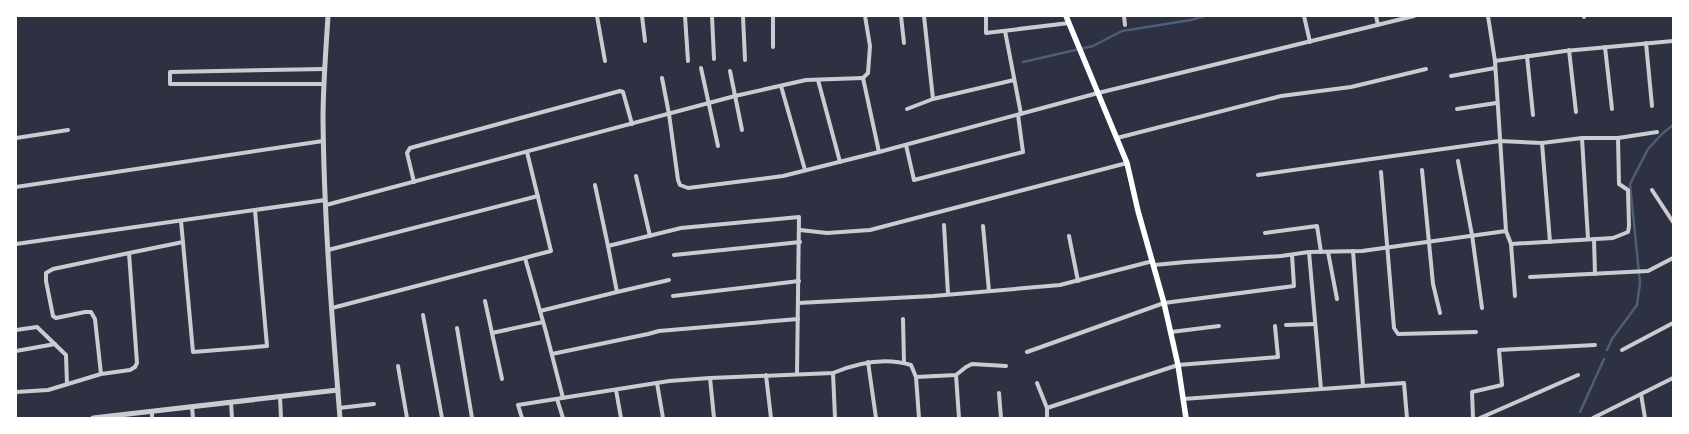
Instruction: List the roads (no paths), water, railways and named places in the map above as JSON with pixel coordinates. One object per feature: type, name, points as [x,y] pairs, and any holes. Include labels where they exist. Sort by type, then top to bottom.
[{"type":"main road","points":[[1066,16],[1127,163],[1138,211],[1154,263],[1171,332],[1178,365],[1186,418]]},
{"type":"street","points":[[328,16],[324,84],[323,141],[325,203],[340,418]]},
{"type":"street","points":[[597,16],[605,61]]},
{"type":"street","points":[[642,16],[645,41]]},
{"type":"street","points":[[685,16],[688,61]]},
{"type":"street","points":[[712,16],[714,59]]},
{"type":"street","points":[[743,16],[745,60]]},
{"type":"street","points":[[773,16],[773,47]]},
{"type":"street","points":[[16,244],[256,210],[325,203],[414,182],[735,96],[806,80],[863,78],[868,73],[870,46],[865,16]]},
{"type":"street","points":[[901,16],[904,43]]},
{"type":"street","points":[[924,16],[932,99]]},
{"type":"street","points":[[986,16],[986,33],[1069,23]]},
{"type":"street","points":[[1124,16],[1125,25]]},
{"type":"street","points":[[1304,16],[1310,42]]},
{"type":"street","points":[[1376,16],[1378,25]]},
{"type":"street","points":[[662,78],[670,114],[678,180],[680,185],[684,188],[783,176],[906,145],[1098,93],[1414,16]]},
{"type":"street","points":[[1488,16],[1494,61],[1506,231],[1511,244],[1515,296]]},
{"type":"street","points":[[906,145],[914,180],[1023,152],[1014,80],[1005,30]]},
{"type":"street","points":[[1494,61],[1569,50],[1673,41]]},
{"type":"street","points":[[1646,43],[1652,106]]},
{"type":"street","points":[[1605,47],[1612,109]]},
{"type":"street","points":[[1569,50],[1576,112]]},
{"type":"street","points":[[1527,56],[1533,115]]},
{"type":"street","points":[[702,68],[718,146]]},
{"type":"street","points":[[1451,76],[1494,68]]},
{"type":"street","points":[[324,84],[170,84],[170,72],[325,69]]},
{"type":"street","points":[[1116,138],[1281,96],[1351,87],[1426,69]]},
{"type":"street","points":[[730,71],[742,130]]},
{"type":"street","points":[[863,78],[879,152]]},
{"type":"street","points":[[818,80],[840,162]]},
{"type":"street","points":[[907,109],[932,99],[1014,80]]},
{"type":"street","points":[[781,86],[805,170]]},
{"type":"street","points":[[414,182],[407,153],[410,148],[620,91],[623,92],[632,124]]},
{"type":"street","points":[[1457,109],[1496,103]]},
{"type":"street","points":[[16,138],[68,130]]},
{"type":"street","points":[[1258,175],[1500,141],[1542,143],[1582,138],[1618,138],[1657,132]]},
{"type":"street","points":[[1582,138],[1588,239]]},
{"type":"street","points":[[1511,244],[1613,238],[1628,232],[1628,190],[1619,184],[1618,138]]},
{"type":"street","points":[[16,187],[323,141]]},
{"type":"street","points":[[1542,143],[1550,242]]},
{"type":"street","points":[[332,308],[551,250],[527,152]]},
{"type":"street","points":[[1458,161],[1472,235],[1482,308]]},
{"type":"street","points":[[800,230],[827,232],[870,230],[1127,163]]},
{"type":"street","points":[[1422,170],[1433,284],[1440,313]]},
{"type":"street","points":[[1381,172],[1394,328],[1398,334],[1476,332]]},
{"type":"street","points":[[636,176],[650,236]]},
{"type":"street","points":[[595,185],[617,292]]},
{"type":"street","points":[[1652,190],[1673,222]]},
{"type":"street","points":[[328,250],[538,196]]},
{"type":"street","points":[[181,220],[193,352],[267,346],[256,210]]},
{"type":"street","points":[[608,246],[681,228],[799,217],[800,242],[797,374]]},
{"type":"street","points":[[944,225],[948,294]]},
{"type":"street","points":[[983,226],[989,291]]},
{"type":"street","points":[[1265,233],[1316,226],[1321,252]]},
{"type":"street","points":[[798,303],[948,294],[1060,285],[1154,263],[1292,255],[1309,252],[1353,251],[1506,231]]},
{"type":"street","points":[[1069,236],[1078,281]]},
{"type":"street","points":[[1594,239],[1596,274]]},
{"type":"street","points":[[100,374],[95,319],[91,312],[56,318],[53,316],[46,281],[46,273],[53,269],[183,242]]},
{"type":"street","points":[[674,255],[800,242]]},
{"type":"street","points":[[1353,251],[1363,386]]},
{"type":"street","points":[[1309,252],[1321,389]]},
{"type":"street","points":[[1328,252],[1337,299]]},
{"type":"street","points":[[16,392],[48,390],[100,374],[130,370],[135,367],[137,364],[129,253]]},
{"type":"street","points":[[1027,352],[1164,302],[1294,286],[1292,255]]},
{"type":"street","points":[[524,258],[552,354],[563,398]]},
{"type":"street","points":[[1530,277],[1648,271],[1673,258]]},
{"type":"street","points":[[540,311],[669,280]]},
{"type":"street","points":[[673,296],[799,281]]},
{"type":"street","points":[[485,301],[502,379]]},
{"type":"street","points":[[423,315],[442,418]]},
{"type":"street","points":[[552,354],[659,331],[798,319]]},
{"type":"street","points":[[903,319],[904,363]]},
{"type":"street","points":[[492,333],[543,322]]},
{"type":"street","points":[[1622,350],[1673,323]]},
{"type":"street","points":[[1286,325],[1315,324]]},
{"type":"street","points":[[1171,332],[1219,326]]},
{"type":"street","points":[[1047,408],[1178,365],[1278,357],[1275,326]]},
{"type":"street","points":[[16,330],[37,327],[66,355],[68,384]]},
{"type":"street","points":[[457,328],[472,418]]},
{"type":"street","points":[[16,351],[55,344]]},
{"type":"street","points":[[1473,418],[1472,392],[1502,385],[1499,350],[1595,345]]},
{"type":"street","points":[[868,362],[876,418]]},
{"type":"street","points":[[522,418],[518,406],[563,398],[657,383],[710,378],[833,373],[849,366],[868,362],[904,363],[911,365],[916,377],[919,418]]},
{"type":"street","points":[[916,377],[956,375],[972,364],[1006,366]]},
{"type":"street","points":[[398,366],[407,418]]},
{"type":"street","points":[[833,373],[835,418]]},
{"type":"street","points":[[766,375],[771,418]]},
{"type":"street","points":[[956,375],[959,418]]},
{"type":"street","points":[[1480,418],[1578,375]]},
{"type":"street","points":[[710,378],[714,418]]},
{"type":"street","points":[[1593,418],[1673,378]]},
{"type":"street","points":[[657,383],[663,418]]},
{"type":"street","points":[[1037,383],[1047,408],[1047,418]]},
{"type":"street","points":[[1183,399],[1404,383],[1406,418]]},
{"type":"street","points":[[93,418],[338,390]]},
{"type":"street","points":[[616,390],[621,418]]},
{"type":"street","points":[[999,393],[1001,418]]},
{"type":"street","points":[[1641,394],[1645,418]]},
{"type":"street","points":[[280,397],[281,418]]},
{"type":"street","points":[[557,399],[563,418]]},
{"type":"street","points":[[231,402],[232,418]]},
{"type":"street","points":[[339,408],[374,404]]},
{"type":"street","points":[[192,407],[193,418]]},
{"type":"street","points":[[152,411],[152,418]]},
{"type":"waterway","points":[[1023,62],[1093,46],[1122,31],[1191,20],[1205,16]]},
{"type":"waterway","points":[[1607,350],[1612,339],[1637,305],[1640,283],[1630,184],[1648,149],[1673,125]]},
{"type":"waterway","points":[[1580,412],[1604,359]]}]
